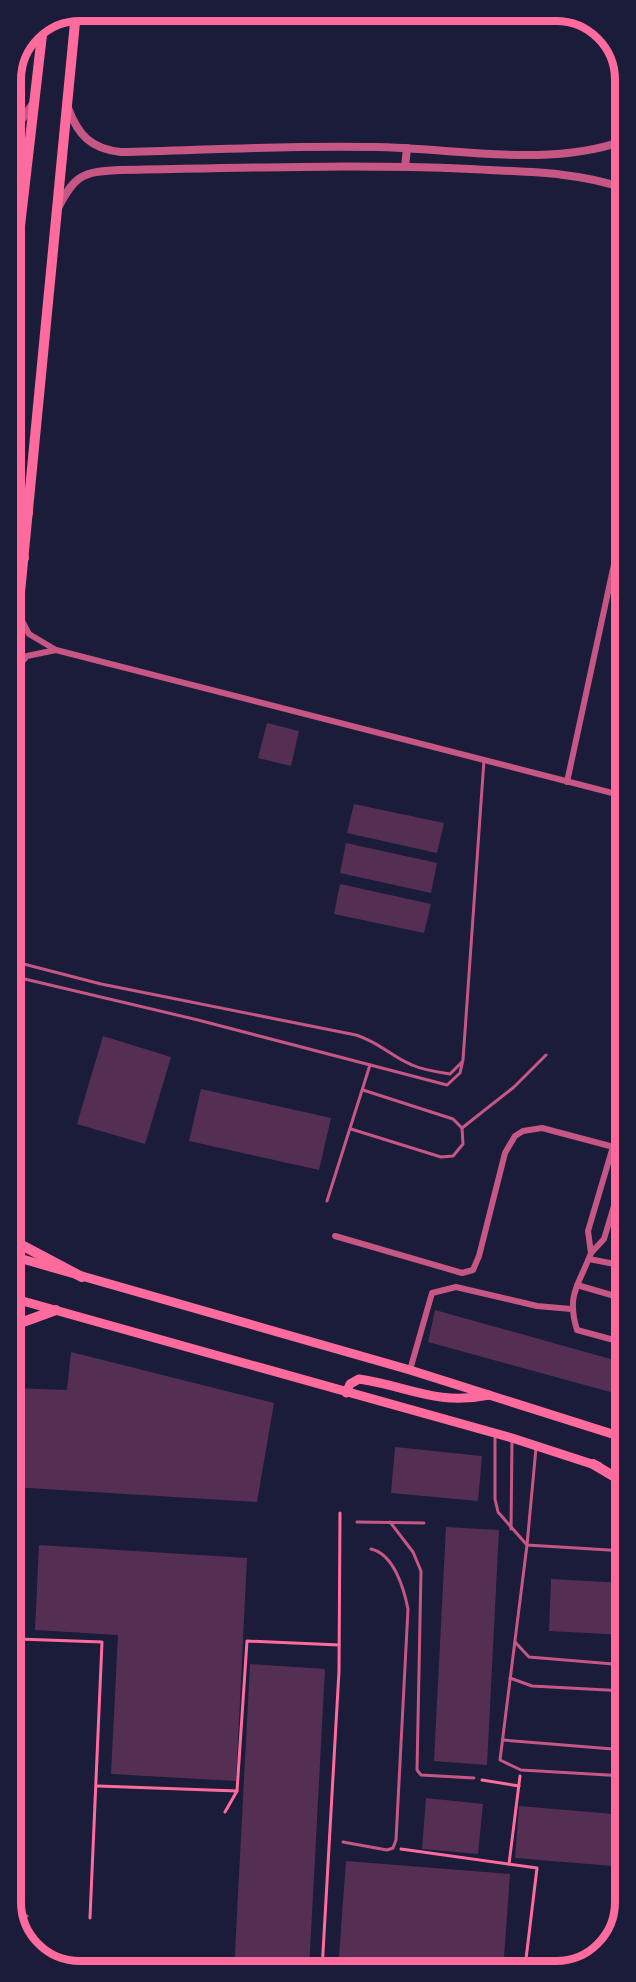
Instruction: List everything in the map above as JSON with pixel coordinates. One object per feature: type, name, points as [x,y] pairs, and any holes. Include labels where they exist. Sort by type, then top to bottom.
[{"type":"main road","points":[[21,590],[75,21]]},
{"type":"main road","points":[[21,217],[41,36]]},
{"type":"main road","points":[[21,521],[28,513]]},
{"type":"main road","points":[[21,550],[24,559]]},
{"type":"main road","points":[[21,1245],[82,1277]]},
{"type":"main road","points":[[21,1259],[410,1370],[615,1435]]},
{"type":"main road","points":[[21,1300],[512,1438],[615,1473]]},
{"type":"main road","points":[[21,1323],[56,1310]]},
{"type":"main road","points":[[346,1393],[350,1384],[359,1379],[436,1398],[464,1399],[491,1395]]},
{"type":"main road","points":[[593,1464],[615,1477]]},
{"type":"street","points":[[21,123],[36,98]]},
{"type":"street","points":[[68,108],[80,134],[96,147],[108,151],[407,148],[547,155],[601,149],[615,144]]},
{"type":"street","points":[[405,166],[407,148]]},
{"type":"street","points":[[56,212],[74,182],[92,172],[405,166],[548,173],[595,179],[615,185]]},
{"type":"street","points":[[567,782],[615,560]]},
{"type":"street","points":[[21,620],[29,634],[56,650],[615,794]]},
{"type":"street","points":[[21,663],[27,656],[56,650]]},
{"type":"street","points":[[335,1236],[462,1273],[473,1270],[479,1256],[505,1153],[514,1136],[523,1131],[542,1128],[613,1147]]},
{"type":"street","points":[[590,1256],[588,1231],[615,1140]]},
{"type":"street","points":[[615,1202],[604,1239],[590,1256],[577,1285],[571,1309],[577,1330],[615,1340]]},
{"type":"street","points":[[590,1256],[615,1263]]},
{"type":"street","points":[[577,1285],[615,1296]]},
{"type":"street","points":[[410,1370],[432,1293],[456,1287],[537,1306],[571,1309]]},
{"type":"lane","points":[[21,978],[198,1020],[447,1085],[460,1072],[463,1060],[484,760]]},
{"type":"lane","points":[[21,963],[112,986],[356,1035],[376,1041],[411,1065],[436,1072],[450,1074],[463,1060]]},
{"type":"lane","points":[[462,1128],[514,1087],[546,1055]]},
{"type":"lane","points":[[327,1202],[370,1065]]},
{"type":"lane","points":[[351,1130],[445,1158],[453,1156],[461,1148],[464,1136],[462,1128],[453,1119],[363,1090]]},
{"type":"lane","points":[[495,1434],[495,1498],[500,1517],[511,1529],[528,1545],[615,1550]]},
{"type":"lane","points":[[511,1529],[512,1438]]},
{"type":"lane","points":[[536,1446],[528,1545],[500,1760],[520,1770],[615,1775]]},
{"type":"lane","points":[[357,1522],[424,1524]]},
{"type":"lane","points":[[390,1522],[413,1552],[421,1571],[417,1770],[424,1776],[474,1778]]},
{"type":"lane","points":[[343,1842],[387,1850],[393,1848],[396,1840],[409,1618],[404,1593],[391,1564],[381,1552],[371,1550]]},
{"type":"lane","points":[[515,1642],[529,1656],[615,1664]]},
{"type":"lane","points":[[510,1678],[532,1686],[615,1690]]},
{"type":"lane","points":[[503,1740],[615,1749]]},
{"type":"lane","points":[[23,1915],[27,1916]]},
{"type":"path","points":[[322,1961],[339,1645],[340,1513]]},
{"type":"path","points":[[21,1640],[102,1642],[98,1786],[90,1918]]},
{"type":"path","points":[[225,1812],[237,1791],[247,1641],[339,1645]]},
{"type":"path","points":[[509,1864],[520,1770]]},
{"type":"path","points":[[474,1778],[519,1786]]},
{"type":"path","points":[[98,1786],[237,1791]]},
{"type":"path","points":[[393,1848],[537,1868],[526,1959],[544,1961]]},
{"type":"building","points":[[267,723],[299,731],[291,766],[258,758]]},
{"type":"building","points":[[354,804],[444,823],[437,853],[347,833]]},
{"type":"building","points":[[346,843],[437,863],[431,893],[340,873]]},
{"type":"building","points":[[340,884],[431,904],[424,933],[334,914]]},
{"type":"building","points":[[103,1036],[171,1057],[145,1144],[77,1124]]},
{"type":"building","points":[[201,1089],[331,1118],[319,1170],[189,1141]]},
{"type":"building","points":[[435,1310],[615,1360],[615,1393],[428,1342]]},
{"type":"building","points":[[71,1352],[274,1403],[257,1502],[21,1488],[21,1388],[67,1390]]},
{"type":"building","points":[[395,1447],[482,1456],[478,1501],[391,1493]]},
{"type":"building","points":[[446,1527],[499,1530],[487,1765],[434,1761]]},
{"type":"building","points":[[39,1545],[247,1558],[236,1781],[111,1774],[118,1635],[35,1630]]},
{"type":"building","points":[[551,1579],[615,1582],[615,1634],[549,1631]]},
{"type":"building","points":[[250,1664],[325,1669],[309,1961],[235,1961]]},
{"type":"building","points":[[426,1798],[483,1804],[478,1854],[422,1849]]},
{"type":"building","points":[[519,1806],[615,1814],[615,1866],[515,1858]]},
{"type":"building","points":[[346,1861],[510,1874],[504,1961],[339,1961]]}]
